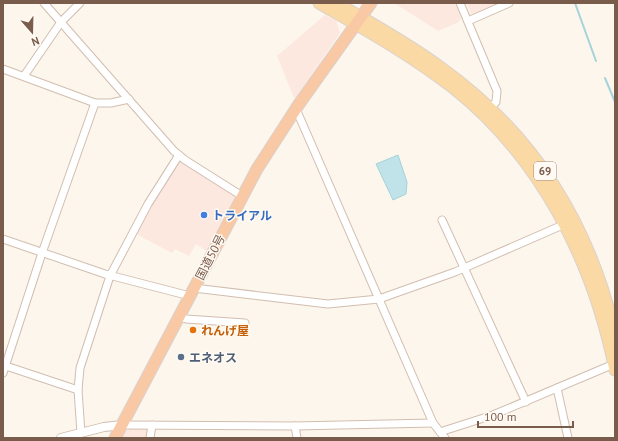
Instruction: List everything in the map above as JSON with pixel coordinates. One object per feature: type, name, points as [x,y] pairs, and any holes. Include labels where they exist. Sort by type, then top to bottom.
[{"type":"highway","name":"国道50号","points":[[115,438],[266,153],[371,3]]},
{"type":"main road","name":"69","points":[[319,3],[358,20],[439,66],[489,108],[535,157],[561,196],[582,235],[596,266],[615,334]]},
{"type":"main road","name":"69","points":[[337,3],[358,20],[453,87],[504,135],[540,182],[565,224],[580,254],[593,289],[614,367]]},
{"type":"street","points":[[44,3],[179,155],[242,196]]},
{"type":"street","points":[[24,76],[60,22],[80,3]]},
{"type":"street","points":[[460,3],[497,91],[496,102],[489,108]]},
{"type":"street","points":[[468,21],[509,3]]},
{"type":"street","points":[[3,69],[95,103],[111,103],[129,99]]},
{"type":"street","points":[[3,373],[4,365],[42,253],[95,103]]},
{"type":"street","points":[[296,109],[433,423],[445,438]]},
{"type":"street","points":[[81,432],[78,390],[83,355],[110,276],[148,204],[179,155]]},
{"type":"street","points":[[442,220],[526,402]]},
{"type":"street","points":[[3,239],[110,276],[192,292],[328,304],[379,299],[465,268],[565,224]]},
{"type":"street","points":[[179,317],[186,319],[245,323]]},
{"type":"street","points":[[4,365],[78,390]]},
{"type":"street","points":[[440,432],[494,415],[557,388],[614,367]]},
{"type":"street","points":[[557,388],[568,438]]},
{"type":"street","points":[[61,438],[81,432],[122,425],[295,426],[433,423]]},
{"type":"street","points":[[150,438],[152,425]]},
{"type":"street","points":[[295,426],[297,438]]},
{"type":"shaded area","points":[[394,3],[455,3],[461,18],[459,22],[438,31]]},
{"type":"shaded area","points":[[467,3],[503,3],[474,16],[471,14]]},
{"type":"shaded area","points":[[325,15],[336,20],[340,33],[294,98],[277,56]]},
{"type":"shaded area","points":[[181,161],[235,196],[207,251],[196,244],[189,256],[175,249],[172,253],[134,233],[178,162]]},
{"type":"shaded area","points":[[147,428],[147,438],[121,438],[126,429]]},
{"type":"water","points":[[398,155],[407,182],[406,194],[393,200],[376,164]]},
{"type":"waterway","points":[[575,3],[596,61]]},
{"type":"waterway","points":[[605,78],[615,102]]},
{"type":"place","name":"トライアル","points":[[204,215]]},
{"type":"place","name":"れんげ屋","points":[[193,330]]},
{"type":"place","name":"エネオス","points":[[181,357]]}]
